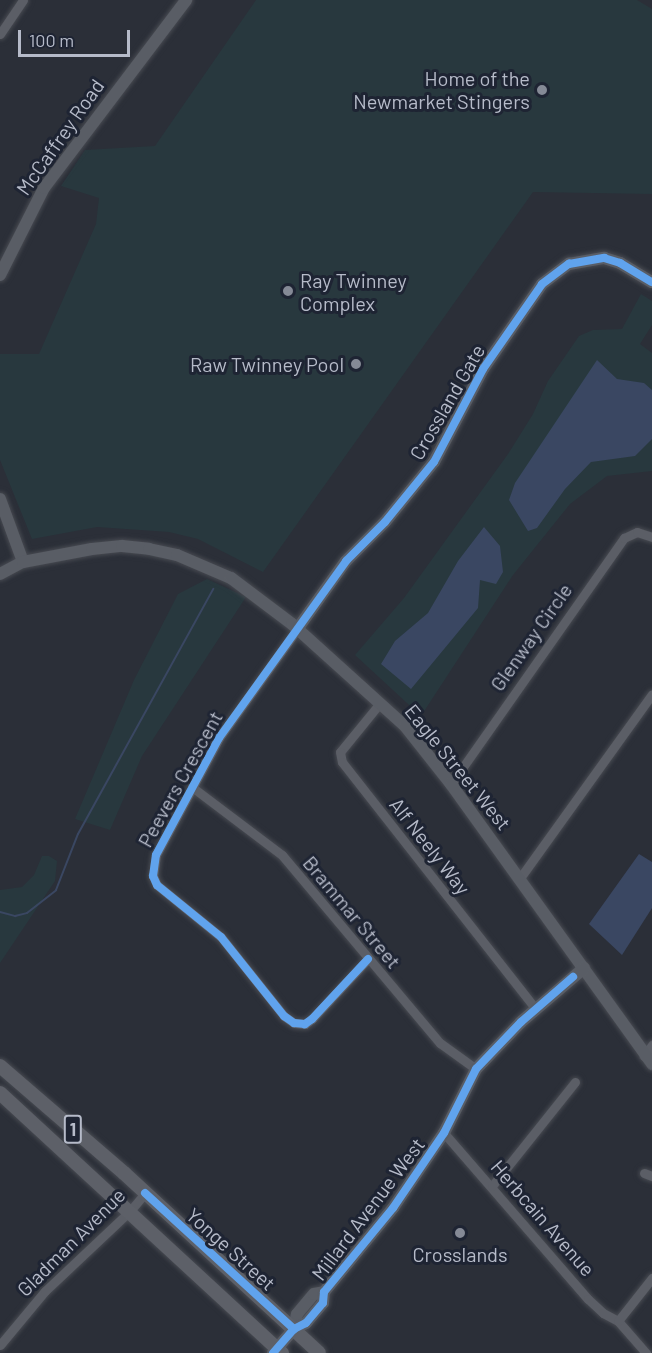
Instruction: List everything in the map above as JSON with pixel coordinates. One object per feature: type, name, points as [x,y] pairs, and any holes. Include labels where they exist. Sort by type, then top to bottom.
[{"type":"main road","name":"McCaffrey Road","points":[[0,275],[44,188],[186,0]]},
{"type":"main road","name":"Crossland Gate","points":[[298,628],[346,561],[385,522],[434,462],[483,369],[542,284],[569,264],[604,258],[620,263],[652,282]]},
{"type":"main road","points":[[0,499],[23,562]]},
{"type":"main road","name":"Eagle Street West","points":[[0,574],[23,562],[92,549],[122,546],[177,555],[231,578],[298,628],[405,726],[451,784],[650,1055]]},
{"type":"main road","name":"Millard Avenue West","points":[[278,1351],[294,1329],[297,1314],[314,1294],[324,1292],[393,1208],[444,1133],[476,1069],[536,1009],[584,968]]},
{"type":"main road","name":"Yonge Street","points":[[0,1066],[145,1193],[320,1353]]},
{"type":"main road","name":"Yonge Street","points":[[0,1093],[130,1211],[278,1351]]},
{"type":"street","points":[[0,34],[23,0]]},
{"type":"street","name":"Glenway Circle","points":[[451,784],[624,538],[637,532],[652,537]]},
{"type":"street","name":"Peevers Crescent","points":[[298,628],[219,738],[156,855],[153,876],[157,885],[221,937],[284,1016],[294,1023],[305,1024],[368,959]]},
{"type":"street","points":[[520,878],[652,694]]},
{"type":"street","name":"Alf Neely Way","points":[[380,704],[340,752],[342,762],[536,1009]]},
{"type":"street","name":"Brammar Street","points":[[192,787],[282,855],[440,1043],[476,1069]]},
{"type":"street","points":[[492,1186],[575,1082]]},
{"type":"street","name":"Herbcain Avenue","points":[[444,1133],[588,1299],[603,1313],[618,1321],[646,1353]]},
{"type":"street","name":"Gladman Avenue","points":[[0,1345],[45,1291],[130,1211],[145,1193]]},
{"type":"street","points":[[618,1321],[652,1278]]},
{"type":"shaded area","points":[[256,0],[637,0],[652,9],[652,194],[533,192],[263,572],[198,539],[169,532],[97,527],[32,539],[0,460],[0,354],[39,354],[96,224],[99,198],[61,186],[85,150],[155,146]]},
{"type":"shaded area","points":[[641,294],[652,301],[652,325],[640,344],[652,353],[652,471],[607,476],[570,504],[513,575],[421,716],[355,655],[404,598],[508,454],[533,414],[548,381],[579,336],[593,330],[622,329]]},
{"type":"shaded area","points":[[207,579],[246,597],[142,756],[110,830],[75,819],[134,680],[178,594]]},
{"type":"shaded area","points":[[42,856],[49,856],[57,861],[55,881],[0,963],[0,890],[22,887],[34,875]]},
{"type":"water","points":[[597,360],[617,379],[644,383],[652,390],[652,439],[635,456],[591,462],[565,489],[537,528],[528,531],[509,500],[515,483]]},
{"type":"water","points":[[484,527],[500,546],[503,572],[496,584],[480,580],[478,608],[411,689],[381,664],[395,641],[428,613],[458,561]]},
{"type":"water","points":[[639,854],[652,862],[652,908],[622,955],[589,924]]},
{"type":"waterway","points":[[0,912],[15,916],[27,913],[56,890],[78,834],[213,589]]},
{"type":"cycle path","points":[[368,959],[312,1019],[305,1024],[294,1023],[284,1016],[221,937],[157,885],[153,876],[156,855],[219,738],[346,561],[385,522],[434,462],[483,369],[542,284],[569,264],[604,258],[620,263],[652,282]]},
{"type":"cycle path","points":[[273,1353],[294,1329],[306,1323],[323,1303],[324,1292],[393,1208],[444,1133],[476,1069],[521,1022],[573,977]]},
{"type":"cycle path","points":[[145,1193],[294,1329]]},
{"type":"place","name":"Home of the Newmarket Stingers","points":[[542,90]]},
{"type":"place","name":"Ray Twinney Complex","points":[[288,291]]},
{"type":"place","name":"Raw Twinney Pool","points":[[356,364]]},
{"type":"place","name":"Crosslands","points":[[460,1233]]}]
